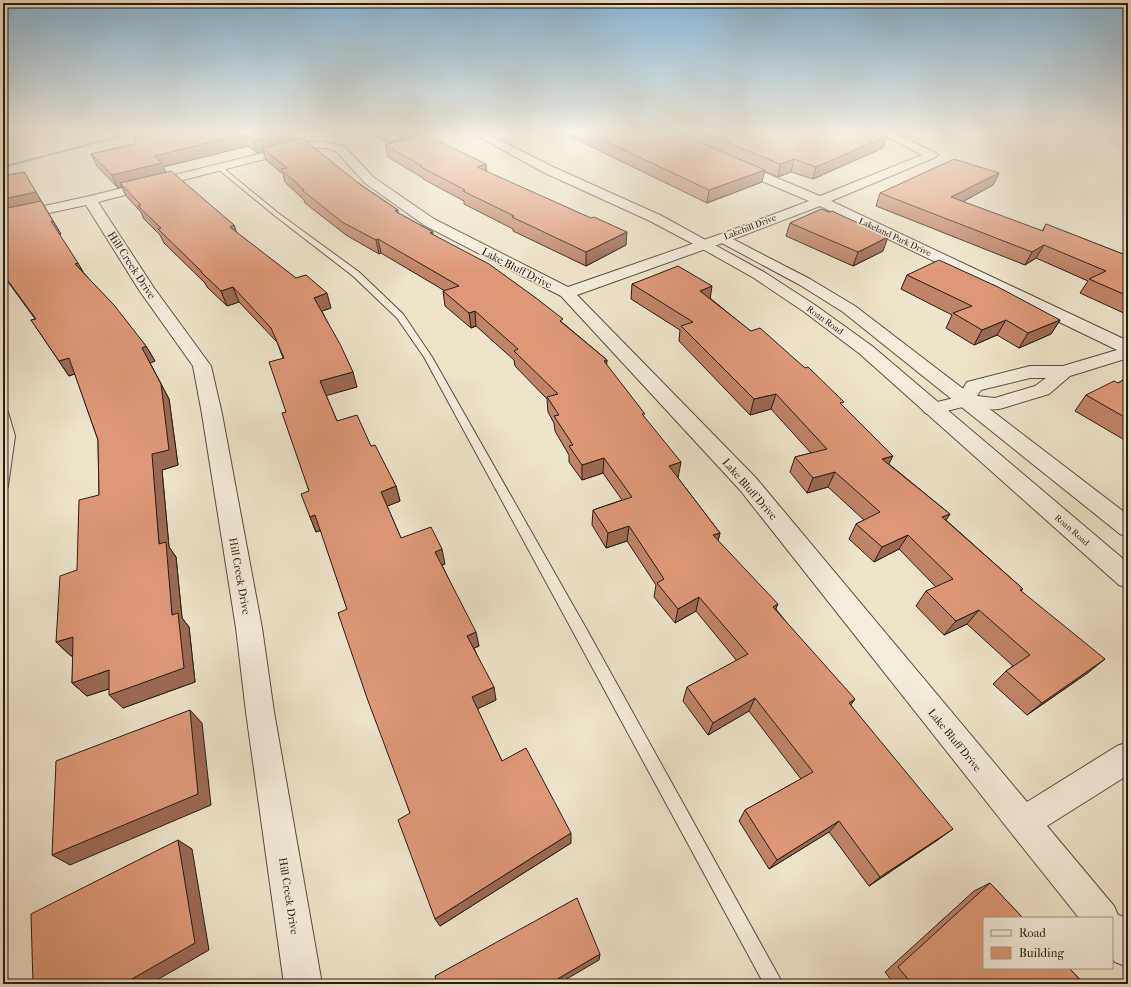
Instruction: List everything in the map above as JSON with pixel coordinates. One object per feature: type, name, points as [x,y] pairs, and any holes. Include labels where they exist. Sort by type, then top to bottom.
[{"type":"street","points":[[3,219],[179,178]]},
{"type":"street","name":"Lake Bluff Drive","points":[[367,178],[429,222],[567,293],[748,484],[1022,823],[1101,917]]},
{"type":"street","name":"Roan Road","points":[[567,178],[655,218],[707,237],[759,275],[810,308],[866,350],[1128,578]]},
{"type":"street","name":"Lakeland Park Drive","points":[[766,178],[820,201],[1128,348]]},
{"type":"street","name":"Lakehill Drive","points":[[567,293],[707,237],[723,238],[820,201],[873,178]]},
{"type":"street","name":"Hill Creek Drive","points":[[90,200],[147,290],[202,366],[212,414],[249,628],[260,712],[303,984]]},
{"type":"street","name":"Roan Road","points":[[723,238],[805,282],[849,309],[1128,528]]},
{"type":"street","points":[[932,409],[965,401],[996,404],[1042,390],[1064,372],[1128,352]]},
{"type":"street","points":[[1022,823],[1128,756]]},
{"type":"street","points":[[1113,931],[1128,949]]},
{"type":"lane","points":[[232,178],[276,214],[356,274],[400,316],[428,357],[774,984]]},
{"type":"lane","points":[[3,412],[10,436],[3,486]]},
{"type":"building","points":[[3,178],[28,178],[36,192],[3,199]]},
{"type":"building","points":[[141,178],[179,178],[234,225],[230,227],[296,278],[306,275],[327,293],[314,298],[340,344],[353,372],[320,381],[337,421],[357,415],[371,446],[375,445],[396,486],[381,492],[401,538],[431,527],[442,549],[435,552],[476,632],[467,636],[494,687],[472,697],[502,761],[526,748],[571,833],[435,919],[398,820],[410,813],[367,698],[338,613],[347,609],[315,515],[310,517],[301,494],[309,491],[282,413],[286,412],[269,362],[284,358],[271,328],[233,287],[221,291],[158,229],[161,228],[138,206],[141,205],[120,183]]},
{"type":"building","points":[[291,178],[352,178],[398,210],[395,211],[433,232],[430,233],[489,264],[563,319],[560,321],[607,360],[604,361],[645,414],[642,414],[681,462],[669,466],[720,533],[713,535],[778,604],[773,607],[855,699],[849,703],[953,829],[880,877],[839,821],[777,860],[745,810],[813,772],[755,698],[713,723],[687,687],[748,654],[699,597],[678,609],[657,583],[664,579],[629,526],[608,533],[593,510],[632,497],[604,458],[582,465],[569,446],[573,445],[554,416],[559,415],[547,397],[558,394],[514,351],[518,349],[475,311],[469,313],[443,291],[459,286],[378,239],[376,240],[342,222],[302,190],[304,190]]},
{"type":"building","points":[[442,178],[502,178],[591,218],[594,217],[627,232],[586,252],[512,217],[514,216],[463,191],[465,190]]},
{"type":"building","points":[[684,178],[742,178],[709,190]]},
{"type":"building","points":[[913,178],[989,178],[951,197],[1043,231],[1046,224],[1128,256],[1128,296],[1089,279],[1106,271],[1044,245],[1032,252],[880,193]]},
{"type":"building","points":[[41,201],[53,221],[51,221],[78,263],[75,264],[114,305],[146,346],[142,348],[161,384],[169,450],[152,454],[159,544],[166,542],[172,615],[178,613],[184,668],[109,695],[109,670],[72,683],[73,637],[56,642],[60,576],[77,570],[79,500],[99,495],[98,440],[69,358],[59,361],[31,320],[36,319],[3,274],[3,265],[6,264],[3,258],[3,209]]},
{"type":"building","points":[[821,209],[829,212],[832,211],[888,237],[858,252],[790,223]]},
{"type":"building","points":[[939,260],[998,287],[1060,320],[1028,333],[1006,320],[982,330],[953,313],[972,306],[907,275]]},
{"type":"building","points":[[678,266],[712,286],[700,291],[751,331],[760,328],[805,368],[808,367],[844,402],[840,403],[893,456],[882,459],[950,514],[942,517],[1023,589],[1020,590],[1105,659],[1042,703],[1006,671],[1030,655],[979,610],[956,621],[926,591],[953,579],[908,535],[882,547],[856,524],[880,512],[835,472],[813,478],[795,457],[827,449],[776,394],[754,399],[681,326],[693,322],[632,284]]},
{"type":"building","points":[[1128,377],[1128,419],[1086,395],[1114,381],[1118,383]]},
{"type":"building","points":[[190,710],[198,794],[52,855],[56,761]]},
{"type":"building","points":[[178,840],[195,943],[123,984],[33,984],[31,914]]},
{"type":"building","points":[[990,883],[1022,917],[983,917],[983,969],[1070,969],[1084,984],[912,984],[898,967]]},
{"type":"building","points":[[577,898],[600,954],[549,984],[437,984],[435,976]]}]
